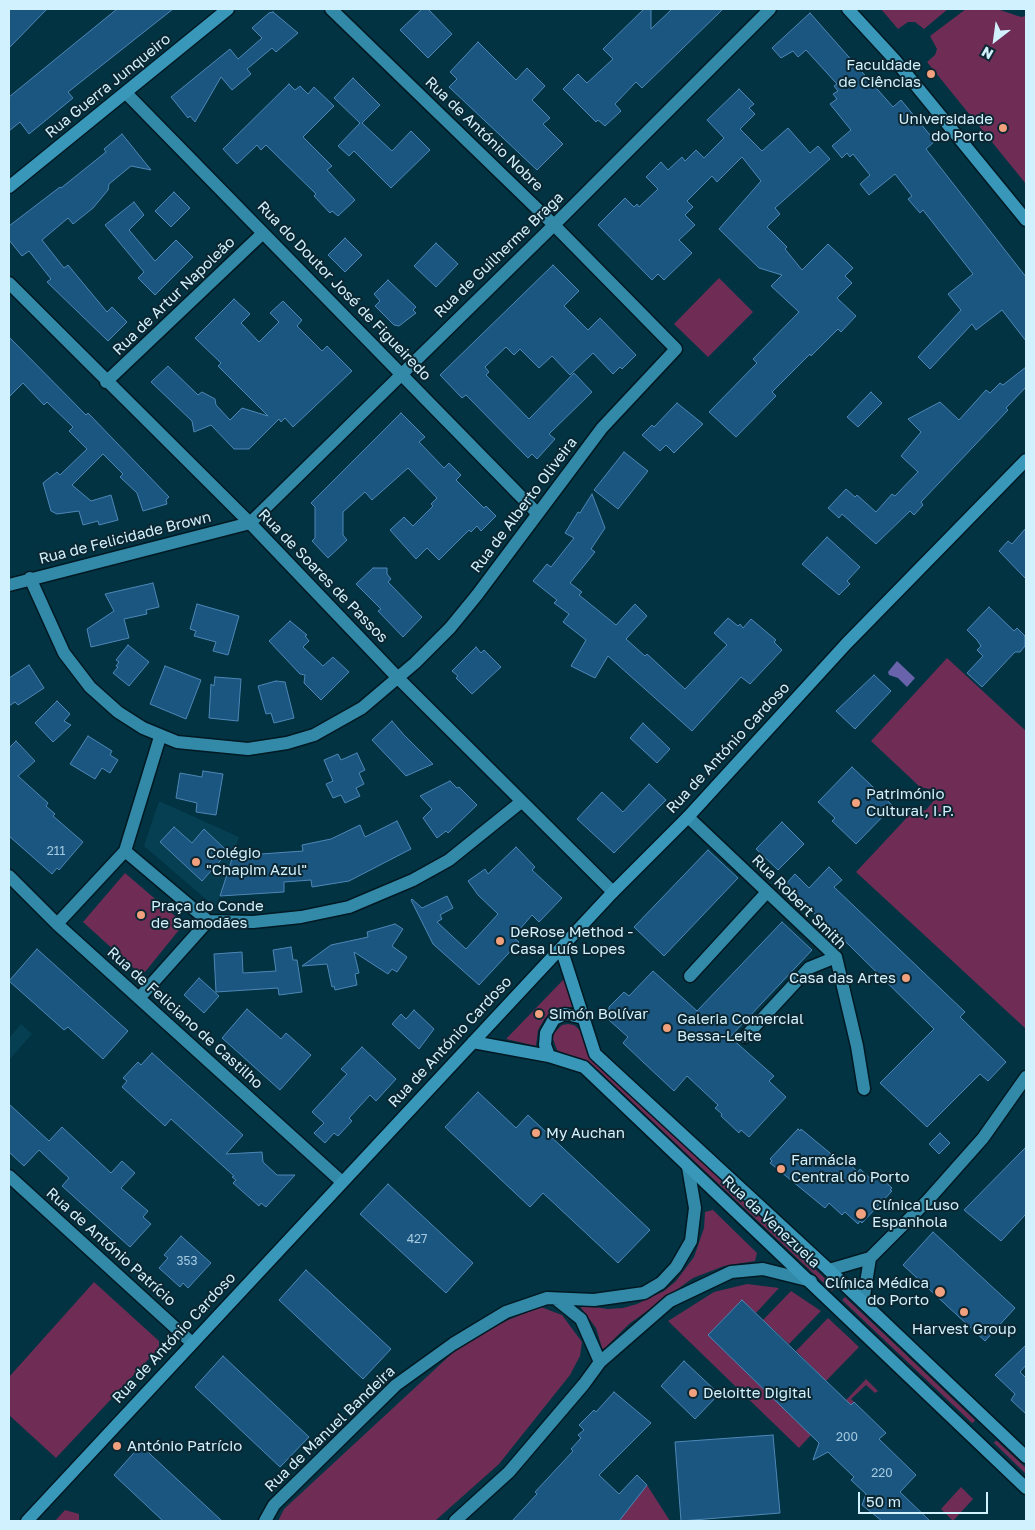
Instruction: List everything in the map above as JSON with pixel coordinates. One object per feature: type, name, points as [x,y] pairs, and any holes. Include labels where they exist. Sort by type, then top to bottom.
[{"type":"street","name":"Rua Guerra Junqueiro","points":[[9,187],[228,9]]},
{"type":"street","name":"Rua de António Nobre","points":[[331,9],[554,224],[676,349]]},
{"type":"street","name":"Rua de Guilherme Braga","points":[[250,523],[770,9]]},
{"type":"street","points":[[848,9],[895,60],[1026,220]]},
{"type":"street","name":"Rua do Doutor José de Figueiredo","points":[[126,93],[537,513]]},
{"type":"street","name":"Rua de Artur Napoleão","points":[[106,382],[263,233]]},
{"type":"street","name":"Rua de Soares de Passos","points":[[9,283],[106,382],[250,523],[398,678],[613,892]]},
{"type":"street","name":"Rua de Alberto Oliveira","points":[[30,578],[64,653],[90,687],[118,712],[160,737],[185,744],[248,749],[287,743],[314,735],[362,708],[398,678],[450,628],[477,595],[602,428],[676,349]]},
{"type":"street","name":"Rua de António Cardoso","points":[[27,1521],[613,892],[688,817],[847,643],[1026,460]]},
{"type":"street","name":"Rua de Felicidade Brown","points":[[9,585],[30,578],[250,523]]},
{"type":"street","points":[[57,924],[125,851],[160,737]]},
{"type":"street","points":[[125,851],[208,921],[263,921],[301,917],[348,907],[413,880],[449,860],[521,802]]},
{"type":"street","name":"Rua Robert Smith","points":[[688,817],[836,958],[857,1046],[864,1089]]},
{"type":"street","name":"Rua de Feliciano de Castilho","points":[[9,876],[57,924],[140,996],[342,1182]]},
{"type":"street","points":[[690,976],[767,892]]},
{"type":"street","points":[[140,996],[208,921]]},
{"type":"street","name":"Rua da Venezuela","points":[[561,948],[595,1054],[829,1270],[1026,1457]]},
{"type":"street","points":[[745,1037],[810,968],[836,958]]},
{"type":"street","points":[[549,1056],[545,1045],[546,1033],[554,1019],[565,1014],[584,1018]]},
{"type":"street","name":"Rua da Venezuela","points":[[473,1042],[549,1056],[584,1067],[811,1281],[1026,1488]]},
{"type":"street","points":[[829,1270],[870,1258],[928,1200],[983,1138],[1026,1077]]},
{"type":"street","name":"Rua de Manuel Bandeira","points":[[265,1521],[274,1505],[396,1385],[453,1344],[506,1312],[547,1298],[556,1300],[594,1300],[644,1293],[661,1283],[676,1267],[691,1241],[696,1208],[688,1167]]},
{"type":"street","name":"Rua de António Patrício","points":[[9,1176],[192,1343]]},
{"type":"street","points":[[862,1302],[870,1258]]},
{"type":"street","points":[[455,1521],[509,1472],[584,1384],[600,1362],[670,1301],[716,1277],[731,1272],[763,1269],[811,1281]]},
{"type":"street","points":[[556,1300],[580,1319],[600,1362]]},
{"type":"street","points":[[976,1440],[992,1424]]},
{"type":"shaded area","points":[[881,9],[948,9],[924,29],[915,22],[908,22],[898,29]]},
{"type":"shaded area","name":"Universidade do Porto","points":[[966,9],[997,9],[1021,17],[1026,16],[1026,184],[927,62],[935,55],[937,49],[930,36]]},
{"type":"shaded area","points":[[719,278],[753,312],[708,357],[674,324]]},
{"type":"shaded area","points":[[947,658],[1026,731],[1026,1029],[856,872],[913,811],[926,810],[935,799],[934,790],[920,787],[871,741]]},
{"type":"shaded area","points":[[897,661],[915,678],[907,687],[898,678],[889,675],[888,672]]},
{"type":"shaded area","name":"Colégio \"Chapim Azul\"","points":[[159,801],[239,837],[216,908],[144,846]]},
{"type":"shaded area","points":[[125,873],[182,922],[183,925],[145,972],[138,972],[83,922]]},
{"type":"shaded area","points":[[565,978],[573,1007],[560,1008],[545,1018],[538,1030],[536,1046],[506,1039]]},
{"type":"shaded area","points":[[21,1024],[32,1034],[9,1060],[9,1038]]},
{"type":"shaded area","points":[[562,1025],[574,1025],[582,1032],[600,1065],[835,1288],[832,1291],[597,1069],[557,1050],[553,1039],[554,1033]]},
{"type":"shaded area","points":[[713,1210],[757,1253],[755,1261],[724,1266],[693,1278],[629,1324],[604,1349],[602,1348],[596,1328],[579,1305],[608,1309],[623,1308],[637,1304],[664,1291],[676,1281],[694,1257],[704,1228],[705,1212]]},
{"type":"shaded area","points":[[94,1282],[159,1341],[159,1348],[56,1458],[9,1415],[9,1377]]},
{"type":"shaded area","points":[[747,1284],[779,1288],[756,1313],[742,1300],[708,1335],[811,1435],[799,1448],[668,1321],[714,1292]]},
{"type":"shaded area","points":[[791,1291],[821,1311],[789,1344],[763,1320]]},
{"type":"shaded area","points":[[845,1297],[975,1420],[974,1422],[972,1423],[842,1300]]},
{"type":"shaded area","points":[[541,1307],[562,1315],[582,1342],[580,1356],[570,1375],[499,1464],[435,1521],[278,1521],[284,1509],[460,1346],[508,1320]]},
{"type":"shaded area","points":[[828,1318],[859,1347],[826,1381],[796,1351]]},
{"type":"shaded area","points":[[866,1379],[878,1391],[875,1393],[866,1385],[851,1399],[854,1402],[851,1405],[846,1400]]},
{"type":"shaded area","points":[[995,1441],[1026,1468],[1026,1474],[994,1443]]},
{"type":"shaded area","points":[[647,1485],[670,1521],[619,1521]]},
{"type":"shaded area","points":[[961,1487],[973,1499],[953,1521],[941,1509]]},
{"type":"shaded area","points":[[65,1510],[79,1514],[79,1521],[55,1521]]},
{"type":"building","points":[[9,9],[47,9],[9,48]]},
{"type":"building","points":[[117,9],[173,9],[68,92],[73,98],[29,134],[20,122],[9,131],[9,97]]},
{"type":"building","points":[[422,9],[428,9],[452,34],[428,58],[400,30]]},
{"type":"building","points":[[644,9],[651,9],[651,29],[672,9],[723,9],[642,88],[636,82],[615,104],[621,111],[605,126],[598,120],[596,122],[563,89],[578,74],[587,83],[613,59],[603,49]]},
{"type":"building","points":[[273,12],[298,33],[276,52],[272,48],[247,69],[251,74],[232,90],[221,77],[195,122],[190,116],[188,118],[171,97],[230,49],[238,59],[262,38],[252,28],[269,13]]},
{"type":"building","points":[[810,13],[893,107],[901,100],[935,141],[926,149],[1026,277],[1026,341],[1002,310],[976,330],[972,324],[930,369],[918,357],[961,310],[948,294],[973,274],[923,210],[920,213],[908,199],[912,196],[895,174],[869,195],[860,184],[870,175],[853,154],[850,157],[847,153],[842,158],[832,146],[851,130],[830,104],[837,99],[833,94],[838,91],[834,86],[837,84],[806,50],[798,57],[793,51],[781,58],[772,48]]},
{"type":"building","points":[[478,42],[516,80],[527,68],[545,86],[532,100],[550,118],[543,124],[563,144],[537,170],[449,87],[457,79],[450,72]]},
{"type":"building","points":[[353,78],[380,105],[362,123],[392,151],[411,131],[430,150],[391,188],[354,151],[349,156],[338,146],[360,123],[334,98]]},
{"type":"building","points":[[289,84],[295,90],[300,86],[308,94],[314,87],[334,106],[303,137],[332,166],[327,170],[355,200],[338,216],[332,211],[330,213],[314,196],[316,194],[266,145],[261,150],[257,145],[237,164],[223,149]]},
{"type":"building","points":[[739,89],[754,104],[749,108],[755,114],[740,129],[762,151],[788,128],[810,153],[818,146],[830,159],[775,208],[780,214],[767,227],[787,247],[785,249],[802,270],[828,244],[853,268],[845,276],[852,283],[837,298],[856,316],[841,332],[838,329],[811,356],[810,354],[772,392],[776,396],[736,437],[709,412],[757,363],[753,359],[799,312],[771,286],[782,275],[759,268],[719,229],[761,181],[742,157],[717,182],[712,176],[687,201],[693,207],[685,215],[695,225],[679,240],[692,253],[664,280],[658,274],[652,280],[598,225],[625,198],[634,207],[637,204],[639,207],[658,189],[646,177],[661,162],[668,170],[682,157],[685,161],[696,150],[704,158],[724,138],[707,120]]},
{"type":"building","points":[[122,134],[151,170],[131,166],[109,184],[108,190],[93,208],[73,224],[68,218],[42,240],[64,268],[68,265],[107,312],[112,307],[127,322],[108,341],[47,282],[51,279],[29,251],[22,256],[9,240],[9,226],[106,152],[104,149]]},
{"type":"building","points":[[174,192],[190,208],[171,227],[155,211]]},
{"type":"building","points":[[134,202],[144,215],[129,230],[155,261],[176,240],[193,257],[155,295],[138,278],[144,272],[105,225]]},
{"type":"building","points":[[345,238],[362,255],[345,272],[328,255]]},
{"type":"building","points":[[436,243],[458,264],[436,287],[414,266]]},
{"type":"building","points":[[553,265],[579,291],[564,306],[588,330],[600,318],[636,355],[622,369],[620,367],[613,374],[593,353],[570,375],[552,356],[539,368],[520,349],[514,355],[506,347],[485,367],[489,372],[486,375],[529,419],[574,373],[592,392],[549,434],[555,439],[537,459],[532,454],[528,458],[466,395],[462,398],[440,375]]},
{"type":"building","points":[[388,280],[416,307],[413,310],[416,313],[399,326],[394,325],[375,306],[380,301],[374,294]]},
{"type":"building","points":[[234,299],[250,314],[241,323],[259,342],[279,322],[270,313],[283,301],[302,320],[297,326],[322,351],[327,346],[352,371],[293,427],[285,418],[281,422],[279,419],[249,449],[234,449],[211,425],[194,432],[192,421],[151,382],[168,366],[198,395],[202,392],[215,399],[216,405],[230,420],[242,408],[268,416],[218,366],[221,363],[195,338]]},
{"type":"building","points":[[9,337],[86,415],[88,413],[169,497],[166,500],[167,504],[143,511],[137,493],[120,477],[123,474],[103,454],[72,485],[91,501],[111,495],[118,520],[99,525],[98,521],[83,525],[79,511],[57,514],[51,511],[43,483],[57,472],[60,475],[87,449],[69,431],[73,427],[47,402],[44,405],[23,383],[9,397]]},
{"type":"building","points":[[1026,367],[1026,387],[1006,408],[1008,410],[921,502],[923,505],[914,515],[910,511],[876,544],[842,514],[839,518],[828,508],[846,489],[855,497],[857,495],[876,512],[892,494],[895,496],[918,472],[901,456],[921,432],[908,419],[940,402],[959,420],[986,390],[990,393],[1000,383],[1003,385]]},
{"type":"building","points":[[871,392],[882,403],[858,427],[847,417]]},
{"type":"building","points":[[677,403],[703,424],[674,453],[666,445],[660,451],[642,435],[652,425],[654,427]]},
{"type":"building","points":[[401,413],[425,437],[419,442],[444,468],[449,463],[461,475],[456,480],[484,508],[486,506],[496,516],[481,531],[477,526],[471,532],[469,530],[439,560],[427,548],[416,559],[390,530],[404,517],[413,526],[433,506],[431,504],[437,498],[408,468],[372,500],[365,492],[343,512],[343,535],[347,540],[328,558],[312,541],[315,538],[315,507],[311,503]]},
{"type":"building","points":[[624,452],[648,471],[618,509],[594,490]]},
{"type":"building","points":[[592,494],[605,528],[591,549],[595,552],[570,583],[582,592],[579,595],[616,625],[635,604],[647,616],[626,639],[645,656],[647,654],[685,689],[727,645],[714,633],[728,618],[738,626],[740,624],[743,628],[751,619],[776,640],[774,642],[782,650],[750,684],[741,677],[692,731],[608,656],[595,678],[571,666],[586,640],[563,622],[569,614],[554,603],[557,600],[533,581],[547,564],[551,567],[574,538],[565,533]]},
{"type":"building","points":[[1026,528],[1026,579],[999,551],[1008,541],[1012,544]]},
{"type":"building","points":[[827,537],[860,567],[847,581],[850,584],[839,595],[802,564]]},
{"type":"building","points":[[373,568],[387,568],[387,574],[391,579],[388,582],[422,617],[403,637],[378,611],[381,609],[356,584]]},
{"type":"building","points":[[153,583],[159,607],[146,610],[147,614],[124,619],[129,638],[91,647],[87,629],[114,611],[105,594]]},
{"type":"building","points":[[197,604],[239,616],[228,655],[213,651],[216,642],[194,636],[196,631],[190,629]]},
{"type":"building","points":[[989,607],[1014,631],[1017,628],[1025,636],[1025,646],[1020,652],[1015,652],[982,687],[967,673],[983,656],[977,650],[981,646],[967,630]]},
{"type":"building","points":[[290,621],[307,635],[305,636],[309,641],[303,647],[323,666],[333,657],[349,672],[321,700],[304,683],[305,675],[300,674],[269,641]]},
{"type":"building","points":[[128,645],[149,662],[129,686],[113,673],[118,667],[116,666],[119,662],[116,660]]},
{"type":"building","points":[[476,647],[481,653],[484,650],[501,667],[472,694],[456,678],[458,676],[452,671]]},
{"type":"building","points":[[29,665],[44,688],[18,705],[15,702],[9,706],[9,678]]},
{"type":"building","points":[[165,666],[201,680],[186,719],[150,704]]},
{"type":"building","points":[[874,675],[891,691],[855,729],[836,711]]},
{"type":"building","points":[[215,677],[241,679],[238,721],[209,718],[211,684],[214,686]]},
{"type":"building","points":[[276,681],[285,682],[294,718],[274,723],[271,713],[266,714],[258,686]]},
{"type":"building","points":[[57,701],[70,714],[64,721],[71,725],[53,742],[35,723]]},
{"type":"building","points":[[392,721],[433,764],[406,776],[372,740]]},
{"type":"building","points":[[643,723],[670,749],[657,763],[630,738]]},
{"type":"building","points":[[88,736],[112,751],[110,755],[118,760],[110,773],[102,768],[95,779],[70,764]]},
{"type":"building","points":[[16,741],[35,761],[18,776],[48,803],[46,806],[55,814],[53,816],[83,842],[59,870],[57,868],[52,874],[9,836],[9,748]]},
{"type":"building","points":[[357,753],[365,770],[359,773],[364,784],[356,788],[360,796],[345,803],[341,795],[333,798],[326,784],[333,781],[324,760],[338,754],[341,760]]},
{"type":"building","points":[[852,767],[893,806],[856,844],[832,821],[835,818],[818,802]]},
{"type":"building","points":[[203,771],[223,774],[216,815],[196,812],[197,803],[176,798],[180,773],[202,777]]},
{"type":"building","points":[[450,781],[477,805],[448,833],[446,831],[437,838],[423,818],[432,809],[420,796]]},
{"type":"building","points":[[649,784],[666,800],[614,853],[577,819],[602,792],[623,812]]},
{"type":"building","points":[[397,821],[411,849],[349,881],[312,887],[311,880],[284,882],[284,892],[220,896],[233,856],[303,851],[302,845],[331,839],[360,825],[365,837]]},
{"type":"building","points":[[782,822],[804,844],[778,870],[756,849]]},
{"type":"building","points":[[174,827],[192,843],[204,829],[228,852],[202,881],[160,842]]},
{"type":"building","points":[[516,847],[535,867],[532,870],[562,898],[539,922],[532,915],[513,937],[519,942],[479,985],[433,944],[411,900],[422,908],[447,896],[453,908],[440,915],[442,919],[437,922],[466,949],[498,914],[478,895],[468,881],[485,869],[488,874]]},
{"type":"building","points":[[708,850],[738,878],[664,956],[634,927]]},
{"type":"building","points":[[829,867],[842,880],[834,887],[965,1012],[960,1017],[1006,1062],[988,1081],[980,1074],[927,1127],[880,1083],[934,1029],[849,945],[784,886],[795,874],[809,888]]},
{"type":"building","points":[[782,922],[812,950],[730,1037],[774,1076],[769,1081],[786,1097],[749,1137],[741,1130],[739,1133],[721,1116],[722,1114],[715,1108],[718,1105],[687,1076],[674,1091],[623,1043],[628,1037],[609,1020],[609,1007],[624,992],[629,996],[653,971],[697,1011]]},
{"type":"building","points":[[395,924],[403,929],[392,946],[407,957],[397,972],[392,969],[388,974],[354,952],[359,973],[355,974],[357,985],[335,990],[334,986],[332,987],[327,964],[302,966],[331,945],[368,937],[367,932]]},
{"type":"building","points":[[291,947],[293,960],[297,960],[302,992],[279,995],[278,988],[216,992],[214,954],[242,952],[243,973],[276,971],[273,950]]},
{"type":"building","points":[[37,949],[128,1031],[103,1059],[68,1027],[64,1030],[9,981]]},
{"type":"building","points":[[199,978],[219,996],[204,1013],[184,995]]},
{"type":"building","points":[[247,1009],[281,1039],[286,1033],[311,1055],[280,1090],[222,1038]]},
{"type":"building","points":[[414,1010],[434,1029],[419,1049],[392,1024],[401,1014],[406,1019]]},
{"type":"building","points":[[362,1047],[396,1079],[376,1101],[370,1095],[349,1118],[352,1121],[338,1136],[334,1133],[325,1143],[314,1133],[324,1123],[312,1112],[347,1074],[341,1069]]},
{"type":"building","points":[[152,1053],[243,1135],[226,1154],[262,1152],[263,1162],[277,1175],[295,1175],[266,1207],[261,1203],[259,1206],[233,1183],[236,1180],[232,1177],[234,1176],[171,1119],[165,1126],[122,1087],[127,1081],[123,1078],[138,1062],[141,1065]]},
{"type":"building","points":[[478,1092],[516,1128],[528,1115],[650,1230],[618,1263],[543,1193],[530,1207],[445,1127]]},
{"type":"building","points":[[9,1104],[49,1141],[62,1127],[111,1173],[122,1161],[135,1173],[121,1188],[148,1211],[143,1217],[151,1224],[130,1247],[62,1186],[69,1178],[39,1150],[24,1166],[9,1152]]},
{"type":"building","points":[[798,1129],[800,1131],[801,1129],[842,1163],[845,1160],[858,1172],[860,1169],[873,1181],[878,1175],[892,1188],[890,1190],[892,1191],[862,1223],[860,1221],[858,1224],[845,1212],[842,1215],[829,1203],[825,1208],[770,1163],[772,1161],[770,1159]]},
{"type":"building","points":[[940,1133],[950,1143],[939,1154],[929,1144]]},
{"type":"building","points":[[1026,1147],[1026,1214],[1001,1241],[964,1210]]},
{"type":"building","points":[[388,1184],[473,1263],[446,1293],[360,1214]]},
{"type":"building","points":[[933,1232],[1015,1308],[985,1341],[903,1265]]},
{"type":"building","points":[[181,1236],[211,1263],[188,1288],[183,1283],[180,1287],[159,1268],[168,1258],[164,1255]]},
{"type":"building","points":[[306,1270],[391,1349],[363,1379],[279,1300]]},
{"type":"building","points":[[742,1300],[851,1405],[854,1402],[886,1433],[879,1439],[916,1475],[900,1492],[930,1521],[882,1521],[862,1505],[866,1494],[851,1480],[854,1477],[828,1452],[813,1460],[819,1443],[708,1335]]},
{"type":"building","points":[[1026,1345],[1026,1365],[1020,1372],[1026,1378],[1026,1414],[1011,1400],[1015,1394],[995,1375]]},
{"type":"building","points":[[223,1356],[309,1437],[280,1467],[195,1387]]},
{"type":"building","name":"Deloitte Digital","points":[[684,1361],[719,1394],[695,1419],[661,1386]]},
{"type":"building","points":[[614,1392],[651,1423],[599,1475],[619,1494],[637,1475],[647,1485],[619,1521],[512,1521],[537,1494],[535,1492],[573,1451],[571,1449],[581,1438],[578,1435],[584,1430],[579,1425],[594,1410],[596,1412]]},
{"type":"building","points":[[773,1435],[780,1513],[681,1521],[675,1442]]},
{"type":"building","points":[[141,1445],[222,1521],[163,1521],[114,1475]]},
{"type":"place","name":"Faculdade de Ciências","points":[[931,74]]},
{"type":"place","name":"Universidade do Porto","points":[[1003,128]]},
{"type":"place","name":"Património Cultural, I.P.","points":[[856,803]]},
{"type":"place","name":"Colégio \"Chapim Azul\"","points":[[196,862]]},
{"type":"place","name":"Praça do Conde de Samodães","points":[[141,915]]},
{"type":"place","name":"DeRose Method - Casa Luís Lopes","points":[[500,941]]},
{"type":"place","name":"Casa das Artes","points":[[906,978]]},
{"type":"place","name":"Simón Bolívar","points":[[539,1014]]},
{"type":"place","name":"Galeria Comercial Bessa-Leite","points":[[667,1028]]},
{"type":"place","name":"My Auchan","points":[[536,1133]]},
{"type":"place","name":"Farmácia Central do Porto","points":[[781,1169]]},
{"type":"place","name":"Clínica Luso Espanhola","points":[[861,1214]]},
{"type":"place","name":"Clínica Médica do Porto","points":[[940,1292]]},
{"type":"place","name":"Harvest Group","points":[[964,1312]]},
{"type":"place","name":"Deloitte Digital","points":[[693,1393]]},
{"type":"place","name":"António Patrício","points":[[117,1446]]}]
